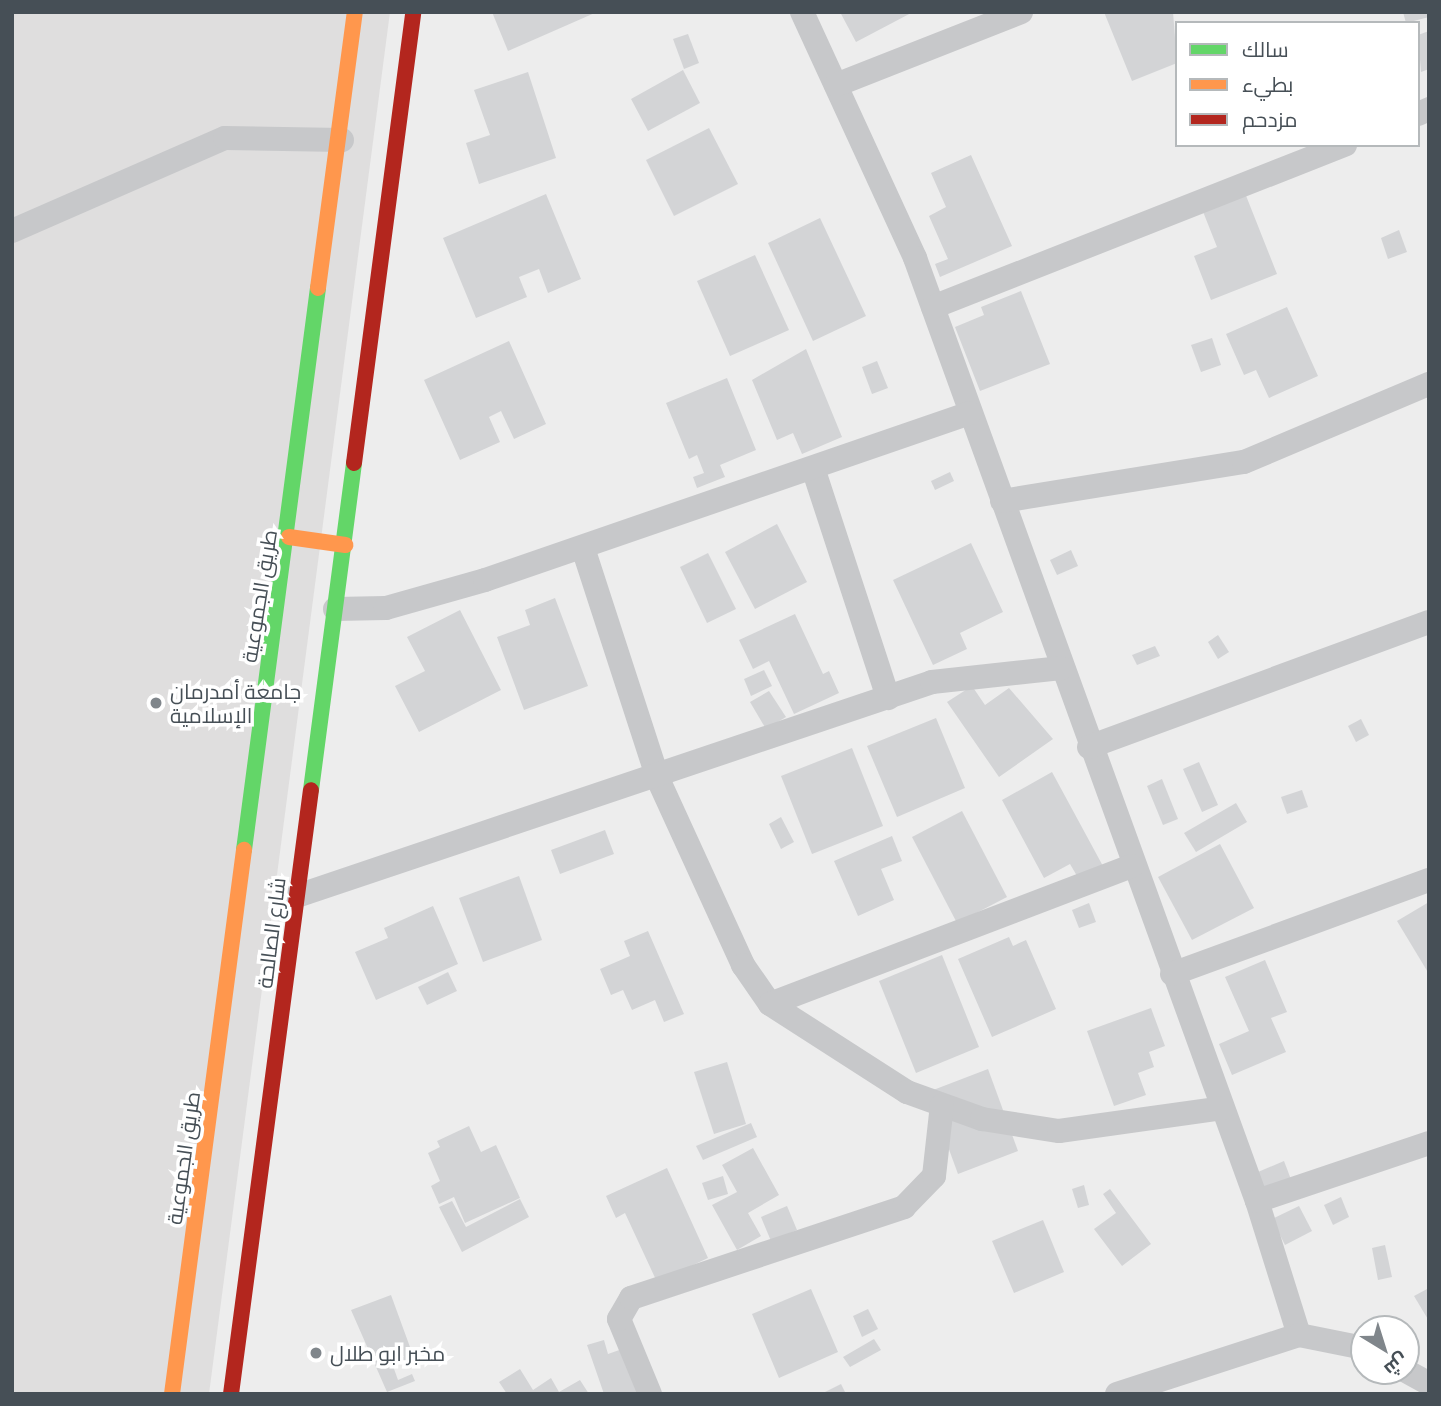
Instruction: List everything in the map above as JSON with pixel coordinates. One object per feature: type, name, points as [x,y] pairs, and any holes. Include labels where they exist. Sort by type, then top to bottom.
[{"type":"main road","name":"طريق الجموعية","points":[[173,1394],[342,140],[355,12]]},
{"type":"main road","points":[[335,609],[413,12]]},
{"type":"main road","points":[[289,537],[345,545]]},
{"type":"main road","name":"شارع الصالحة","points":[[231,1394],[335,609]]},
{"type":"street","points":[[802,12],[933,307],[1132,866],[1257,1201],[1298,1335]]},
{"type":"street","points":[[836,85],[1021,12]]},
{"type":"street","points":[[12,231],[225,138],[342,140]]},
{"type":"street","points":[[933,307],[1340,147]]},
{"type":"street","points":[[1002,502],[1244,462],[1429,384]]},
{"type":"street","points":[[335,609],[386,608],[583,548],[814,471],[970,413]]},
{"type":"street","points":[[814,471],[888,698]]},
{"type":"street","points":[[583,548],[658,779],[743,965],[770,1004],[907,1092],[982,1119],[1059,1131],[1222,1108]]},
{"type":"street","points":[[1089,747],[1429,622]]},
{"type":"street","points":[[296,896],[658,779],[932,682],[1061,668]]},
{"type":"street","points":[[770,1004],[1132,866]]},
{"type":"street","points":[[1172,974],[1429,880]]},
{"type":"street","points":[[650,1394],[619,1320],[631,1298],[904,1207],[934,1176],[942,1105]]},
{"type":"street","points":[[1257,1201],[1429,1143]]},
{"type":"street","points":[[1117,1394],[1298,1335],[1350,1345]]},
{"type":"shaded area","name":"جامعة أمدرمان الإسلامية","points":[[12,12],[390,12],[209,1394],[12,1394]]},
{"type":"building","points":[[492,12],[597,12],[508,51]]},
{"type":"building","points":[[840,12],[913,12],[856,42]]},
{"type":"building","points":[[1104,12],[1173,12],[1175,64],[1132,81]]},
{"type":"building","points":[[1403,12],[1429,12],[1429,17],[1405,21]]},
{"type":"building","points":[[1429,31],[1429,69],[1421,72],[1420,60],[1420,34]]},
{"type":"building","points":[[688,34],[699,63],[684,69],[673,39]]},
{"type":"building","points":[[683,70],[700,103],[648,131],[631,99]]},
{"type":"building","points":[[528,72],[556,158],[479,184],[466,143],[490,135],[474,90]]},
{"type":"building","points":[[709,128],[738,184],[674,216],[646,160]]},
{"type":"building","points":[[971,155],[1012,246],[940,277],[935,264],[948,259],[929,216],[946,207],[931,173]]},
{"type":"building","points":[[1243,188],[1277,274],[1211,300],[1194,256],[1217,247],[1200,204]]},
{"type":"building","points":[[546,194],[581,279],[548,293],[539,269],[519,277],[527,297],[476,318],[443,238]]},
{"type":"building","points":[[820,218],[866,316],[813,341],[768,243]]},
{"type":"building","points":[[1399,230],[1407,252],[1388,259],[1381,238]]},
{"type":"building","points":[[755,255],[789,330],[730,356],[697,281]]},
{"type":"building","points":[[1021,291],[1050,364],[980,391],[955,327],[984,315],[981,307]]},
{"type":"building","points":[[1287,307],[1318,376],[1269,398],[1256,370],[1244,375],[1226,334]]},
{"type":"building","points":[[1212,338],[1221,365],[1201,372],[1191,345]]},
{"type":"building","points":[[509,341],[546,424],[514,439],[501,411],[489,417],[500,442],[460,460],[424,380]]},
{"type":"building","points":[[806,349],[842,437],[802,454],[793,433],[777,440],[752,380]]},
{"type":"building","points":[[877,361],[888,388],[872,394],[862,367]]},
{"type":"building","points":[[727,378],[756,450],[720,465],[725,477],[697,488],[693,477],[704,473],[697,455],[689,459],[666,403]]},
{"type":"building","points":[[950,472],[954,481],[935,490],[931,481]]},
{"type":"building","points":[[777,524],[807,582],[755,609],[725,552]]},
{"type":"building","points":[[971,543],[1003,612],[960,633],[967,649],[933,665],[893,580]]},
{"type":"building","points":[[1071,550],[1078,566],[1057,575],[1050,560]]},
{"type":"building","points":[[708,553],[736,609],[707,623],[680,567]]},
{"type":"building","points":[[555,598],[588,686],[524,710],[497,637],[530,625],[525,610]]},
{"type":"building","points":[[460,610],[501,690],[419,732],[395,686],[425,671],[407,637]]},
{"type":"building","points":[[795,614],[823,674],[829,671],[839,693],[794,714],[769,661],[753,669],[739,640]]},
{"type":"building","points":[[1218,635],[1229,652],[1218,659],[1208,642]]},
{"type":"building","points":[[1155,646],[1160,656],[1137,665],[1132,655]]},
{"type":"building","points":[[764,670],[772,686],[751,696],[744,679]]},
{"type":"building","points":[[972,686],[985,705],[1009,688],[1053,739],[999,777],[947,702]]},
{"type":"building","points":[[769,691],[786,717],[766,729],[750,702]]},
{"type":"building","points":[[936,718],[965,788],[897,817],[867,746]]},
{"type":"building","points":[[1361,719],[1369,735],[1356,742],[1348,726]]},
{"type":"building","points":[[852,748],[883,826],[812,854],[781,776]]},
{"type":"building","points":[[1199,762],[1218,805],[1202,812],[1183,769]]},
{"type":"building","points":[[1052,772],[1104,868],[1080,881],[1070,864],[1044,878],[1002,800]]},
{"type":"building","points":[[1162,779],[1178,819],[1163,825],[1147,786]]},
{"type":"building","points":[[1302,790],[1308,807],[1287,814],[1281,797]]},
{"type":"building","points":[[1236,803],[1247,822],[1196,852],[1184,833]]},
{"type":"building","points":[[962,811],[1007,897],[957,923],[912,837]]},
{"type":"building","points":[[781,817],[794,842],[781,849],[769,824]]},
{"type":"building","points":[[605,830],[614,854],[560,874],[551,850]]},
{"type":"building","points":[[892,836],[902,861],[881,869],[894,900],[858,916],[834,861]]},
{"type":"building","points":[[1220,844],[1254,908],[1192,940],[1158,877]]},
{"type":"building","points":[[519,876],[542,940],[483,962],[459,898]]},
{"type":"building","points":[[1429,902],[1429,974],[1397,921]]},
{"type":"building","points":[[1089,903],[1096,922],[1079,928],[1072,910]]},
{"type":"building","points":[[433,906],[458,964],[376,1000],[355,952],[388,938],[384,928]]},
{"type":"building","points":[[648,931],[684,1014],[664,1022],[655,1000],[632,1010],[623,990],[611,995],[600,969],[630,956],[624,941]]},
{"type":"building","points":[[1009,937],[1013,946],[1026,940],[1056,1009],[992,1037],[958,959]]},
{"type":"building","points":[[942,955],[979,1047],[916,1073],[879,981]]},
{"type":"building","points":[[1265,960],[1287,1012],[1271,1018],[1286,1052],[1232,1075],[1219,1044],[1249,1031],[1225,977]]},
{"type":"building","points":[[448,972],[457,991],[427,1005],[418,987]]},
{"type":"building","points":[[1151,1008],[1165,1046],[1149,1052],[1154,1067],[1138,1073],[1146,1095],[1114,1106],[1087,1031]]},
{"type":"building","points":[[727,1062],[746,1124],[714,1134],[694,1072]]},
{"type":"building","points":[[988,1069],[1018,1151],[958,1174],[928,1092]]},
{"type":"building","points":[[751,1123],[757,1137],[703,1160],[696,1146]]},
{"type":"building","points":[[469,1126],[481,1152],[496,1145],[520,1198],[465,1223],[454,1197],[439,1204],[431,1186],[440,1181],[428,1153],[440,1147],[437,1141]]},
{"type":"building","points":[[753,1148],[779,1195],[748,1213],[761,1236],[737,1250],[712,1205],[737,1192],[722,1165]]},
{"type":"building","points":[[1284,1161],[1292,1182],[1266,1192],[1258,1172]]},
{"type":"building","points":[[667,1168],[708,1258],[657,1282],[625,1213],[616,1218],[606,1196]]},
{"type":"building","points":[[723,1176],[728,1194],[708,1200],[702,1183]]},
{"type":"building","points":[[1084,1185],[1089,1205],[1078,1208],[1072,1189]]},
{"type":"building","points":[[1110,1189],[1151,1244],[1122,1266],[1094,1229],[1116,1213],[1103,1194]]},
{"type":"building","points":[[1341,1197],[1349,1217],[1333,1225],[1324,1205]]},
{"type":"building","points":[[520,1199],[529,1217],[462,1252],[439,1207],[452,1201],[466,1227]]},
{"type":"building","points":[[787,1206],[797,1230],[771,1241],[761,1217]]},
{"type":"building","points":[[1299,1206],[1312,1231],[1285,1245],[1272,1219]]},
{"type":"building","points":[[1043,1220],[1064,1272],[1014,1293],[992,1241]]},
{"type":"building","points":[[1385,1245],[1392,1277],[1378,1280],[1372,1248]]},
{"type":"building","points":[[1429,1288],[1429,1321],[1414,1296]]},
{"type":"building","points":[[811,1289],[838,1352],[779,1378],[752,1314]]},
{"type":"building","points":[[391,1295],[414,1358],[393,1366],[398,1380],[412,1374],[415,1381],[387,1392],[351,1310]]},
{"type":"building","points":[[868,1309],[878,1329],[862,1337],[853,1316]]},
{"type":"building","points":[[874,1339],[881,1350],[850,1367],[843,1357]]},
{"type":"building","points":[[604,1340],[608,1354],[625,1348],[641,1394],[604,1394],[587,1345]]},
{"type":"building","points":[[520,1369],[533,1390],[551,1378],[559,1392],[580,1380],[589,1394],[507,1394],[499,1382]]},
{"type":"building","points":[[841,1384],[846,1394],[821,1394]]},
{"type":"traffic: fast","points":[[244,850],[318,288]]},
{"type":"traffic: fast","points":[[311,790],[354,463]]},
{"type":"traffic: slow","points":[[318,288],[355,12]]},
{"type":"traffic: slow","points":[[289,537],[345,545]]},
{"type":"traffic: slow","points":[[172,1394],[244,850]]},
{"type":"traffic: jam","points":[[354,463],[413,12]]},
{"type":"traffic: jam","points":[[231,1394],[311,790]]},
{"type":"place","name":"جامعة أمدرمان الإسلامية","points":[[156,703]]},
{"type":"place","name":"مخبر ابو طلال","points":[[316,1353]]}]
